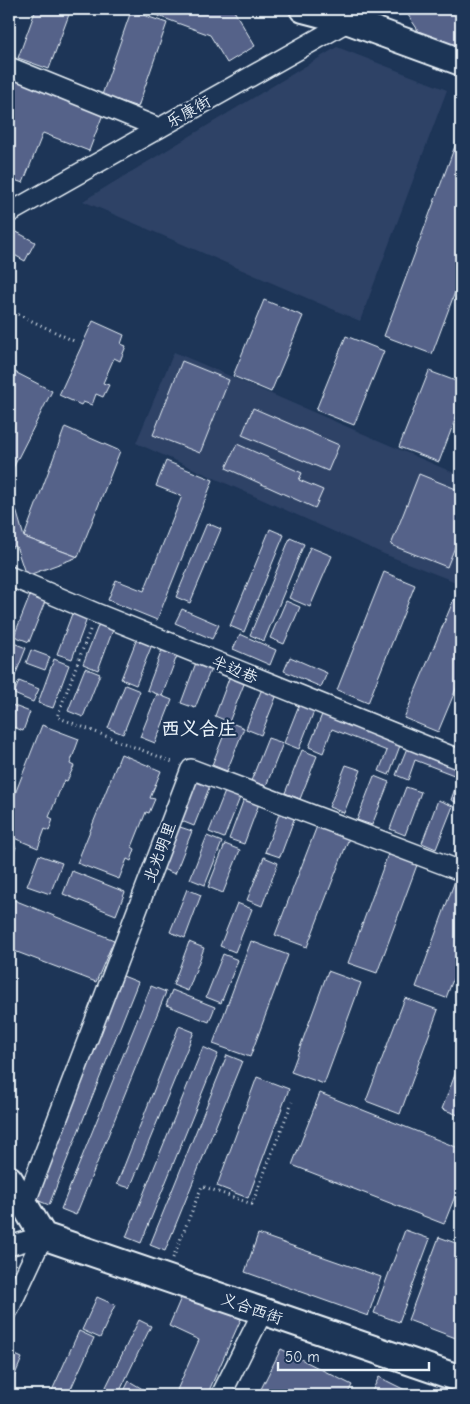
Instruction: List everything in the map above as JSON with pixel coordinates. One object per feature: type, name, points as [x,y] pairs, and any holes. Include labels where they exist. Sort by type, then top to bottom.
[{"type":"street","points":[[303,9],[358,15],[461,62]]},
{"type":"street","name":"乐康街","points":[[9,213],[358,15]]},
{"type":"street","points":[[9,68],[159,128]]},
{"type":"street","name":"半边巷","points":[[9,576],[96,614],[461,760]]},
{"type":"street","points":[[191,769],[461,870]]},
{"type":"street","name":"北光明里","points":[[25,1204],[191,769]]},
{"type":"street","points":[[9,1179],[43,1236]]},
{"type":"street","points":[[9,1246],[43,1236]]},
{"type":"street","points":[[9,1309],[43,1236]]},
{"type":"street","name":"义合西街","points":[[43,1236],[461,1379]]},
{"type":"street","points":[[221,1395],[263,1311]]},
{"type":"path","points":[[9,310],[76,342]]},
{"type":"path","points":[[96,614],[57,717],[191,769]]},
{"type":"path","points":[[165,1278],[202,1186],[252,1204],[292,1102]]},
{"type":"shaded area","points":[[337,47],[447,90],[360,321],[83,201]]},
{"type":"shaded area","points":[[174,352],[461,476],[461,584],[384,554],[136,443]]},
{"type":"building","points":[[36,9],[71,9],[49,69],[18,58]]},
{"type":"building","points":[[139,9],[233,9],[255,46],[227,63],[210,35]]},
{"type":"building","points":[[417,9],[453,9],[461,22],[461,54],[424,39],[408,15]]},
{"type":"building","points":[[453,9],[461,9],[461,22]]},
{"type":"building","points":[[131,11],[167,23],[138,107],[102,95]]},
{"type":"building","points":[[15,79],[103,114],[89,151],[43,133],[23,183],[9,178],[9,95]]},
{"type":"building","points":[[461,130],[461,276],[432,354],[384,336]]},
{"type":"building","points":[[13,230],[35,242],[25,261],[9,252],[9,232]]},
{"type":"building","points":[[264,300],[303,316],[271,392],[233,376]]},
{"type":"building","points":[[93,321],[124,335],[121,344],[126,346],[120,361],[114,358],[103,383],[109,385],[103,397],[96,394],[92,405],[83,402],[81,405],[59,395]]},
{"type":"building","points":[[346,336],[384,351],[354,425],[316,410]]},
{"type":"building","points":[[182,361],[229,380],[200,453],[153,435]]},
{"type":"building","points":[[9,369],[52,391],[9,476]]},
{"type":"building","points":[[429,371],[461,383],[461,404],[439,462],[399,447]]},
{"type":"building","points":[[253,408],[339,445],[328,471],[242,435]]},
{"type":"building","points":[[65,427],[120,451],[78,557],[24,537]]},
{"type":"building","points":[[237,444],[302,473],[299,480],[323,490],[315,508],[226,468]]},
{"type":"building","points":[[166,461],[213,480],[157,620],[108,600],[116,580],[144,591],[182,496],[156,486]]},
{"type":"building","points":[[419,474],[461,491],[461,532],[447,567],[391,545]]},
{"type":"building","points":[[15,506],[24,537],[78,557],[26,576],[16,546],[9,548],[9,509]]},
{"type":"building","points":[[207,523],[221,529],[190,603],[176,597]]},
{"type":"building","points":[[270,529],[284,535],[244,632],[230,626]]},
{"type":"building","points":[[290,538],[304,544],[264,641],[250,635]]},
{"type":"building","points":[[310,547],[332,556],[310,607],[289,598]]},
{"type":"building","points":[[384,572],[415,585],[368,703],[337,690]]},
{"type":"building","points":[[31,593],[46,599],[29,642],[14,636]]},
{"type":"building","points":[[454,599],[461,602],[461,677],[438,732],[404,718]]},
{"type":"building","points":[[286,601],[300,607],[284,644],[270,638]]},
{"type":"building","points":[[182,609],[219,625],[212,639],[175,623]]},
{"type":"building","points":[[73,611],[88,616],[72,659],[57,654]]},
{"type":"building","points":[[100,621],[114,627],[98,670],[83,664]]},
{"type":"building","points":[[240,634],[276,650],[270,665],[233,649]]},
{"type":"building","points":[[138,636],[153,642],[136,685],[121,679]]},
{"type":"building","points":[[11,642],[26,648],[9,691],[9,647]]},
{"type":"building","points":[[163,647],[178,653],[162,696],[147,690]]},
{"type":"building","points":[[31,650],[50,657],[45,670],[26,663]]},
{"type":"building","points":[[290,657],[327,673],[321,687],[284,671]]},
{"type":"building","points":[[54,659],[69,665],[53,708],[38,703]]},
{"type":"building","points":[[197,660],[212,666],[195,708],[181,703]]},
{"type":"building","points":[[85,668],[100,674],[83,717],[68,711]]},
{"type":"building","points":[[231,673],[246,679],[229,722],[215,716]]},
{"type":"building","points":[[19,681],[39,689],[33,702],[14,694]]},
{"type":"building","points":[[125,685],[140,691],[123,734],[108,728]]},
{"type":"building","points":[[263,686],[278,692],[261,735],[246,729]]},
{"type":"building","points":[[157,694],[172,700],[155,743],[140,737]]},
{"type":"building","points":[[301,700],[316,706],[299,749],[284,743]]},
{"type":"building","points":[[9,704],[30,712],[23,731],[9,725]]},
{"type":"building","points":[[323,712],[401,743],[389,775],[379,771],[387,751],[332,729],[323,753],[309,747]]},
{"type":"building","points":[[229,722],[244,728],[227,771],[212,765]]},
{"type":"building","points":[[42,725],[79,739],[70,764],[74,766],[67,781],[64,780],[49,817],[53,819],[49,831],[45,829],[38,848],[9,836],[9,809]]},
{"type":"building","points":[[268,738],[283,743],[266,786],[251,781]]},
{"type":"building","points":[[407,748],[461,768],[461,804],[451,800],[459,777],[415,760],[408,780],[396,775]]},
{"type":"building","points":[[302,750],[317,756],[300,799],[285,793]]},
{"type":"building","points":[[121,754],[161,771],[150,798],[155,799],[149,813],[146,812],[132,847],[135,849],[131,861],[127,859],[119,879],[77,863]]},
{"type":"building","points":[[346,765],[361,770],[344,813],[329,807]]},
{"type":"building","points":[[374,776],[389,782],[372,825],[357,820]]},
{"type":"building","points":[[196,777],[211,783],[194,826],[179,820]]},
{"type":"building","points":[[406,787],[421,792],[405,835],[390,829]]},
{"type":"building","points":[[226,789],[241,795],[224,838],[209,832]]},
{"type":"building","points":[[245,796],[260,801],[244,844],[229,839]]},
{"type":"building","points":[[438,800],[453,806],[436,849],[422,843]]},
{"type":"building","points":[[281,809],[296,814],[280,857],[265,852]]},
{"type":"building","points":[[177,826],[192,831],[175,874],[160,868]]},
{"type":"building","points":[[317,826],[349,838],[307,947],[275,935]]},
{"type":"building","points":[[461,835],[461,856],[454,853]]},
{"type":"building","points":[[207,836],[222,842],[205,885],[190,879]]},
{"type":"building","points":[[9,844],[16,847],[9,866]]},
{"type":"building","points":[[225,844],[240,850],[223,893],[208,887]]},
{"type":"building","points":[[388,854],[417,865],[377,973],[348,963]]},
{"type":"building","points":[[39,855],[62,863],[50,894],[27,886]]},
{"type":"building","points":[[264,857],[278,863],[262,906],[247,900]]},
{"type":"building","points":[[72,871],[125,892],[116,915],[63,894]]},
{"type":"building","points":[[456,878],[461,880],[461,958],[446,998],[416,987]]},
{"type":"building","points":[[187,889],[201,895],[185,938],[170,932]]},
{"type":"building","points":[[9,898],[114,940],[96,982],[9,949]]},
{"type":"building","points":[[237,903],[252,909],[235,952],[220,946]]},
{"type":"building","points":[[251,941],[288,955],[250,1057],[213,1044]]},
{"type":"building","points":[[189,942],[204,948],[188,991],[173,985]]},
{"type":"building","points":[[223,954],[238,960],[221,1003],[206,997]]},
{"type":"building","points":[[328,971],[361,983],[324,1084],[291,1072]]},
{"type":"building","points":[[123,976],[138,982],[49,1205],[34,1199]]},
{"type":"building","points":[[151,986],[166,992],[76,1215],[61,1209]]},
{"type":"building","points":[[172,990],[215,1007],[209,1022],[166,1005]]},
{"type":"building","points":[[405,998],[438,1010],[400,1114],[366,1101]]},
{"type":"building","points":[[179,1026],[194,1032],[130,1188],[117,1184]]},
{"type":"building","points":[[203,1047],[218,1054],[141,1243],[126,1237]]},
{"type":"building","points":[[227,1055],[242,1061],[165,1251],[150,1245]]},
{"type":"building","points":[[461,1059],[461,1116],[442,1109]]},
{"type":"building","points":[[257,1077],[289,1089],[248,1198],[217,1186]]},
{"type":"building","points":[[320,1093],[461,1149],[461,1181],[444,1224],[292,1165]]},
{"type":"building","points":[[405,1230],[430,1239],[399,1322],[374,1313]]},
{"type":"building","points":[[258,1234],[381,1277],[368,1316],[245,1272]]},
{"type":"building","points":[[439,1237],[461,1245],[461,1340],[408,1320]]},
{"type":"building","points":[[183,1293],[241,1319],[207,1395],[190,1395],[177,1390],[199,1340],[169,1326]]},
{"type":"building","points":[[97,1297],[115,1305],[100,1338],[82,1330]]},
{"type":"building","points":[[139,1320],[151,1326],[118,1395],[102,1395]]},
{"type":"building","points":[[79,1331],[94,1338],[68,1395],[50,1395]]},
{"type":"building","points":[[281,1349],[352,1385],[347,1395],[258,1395]]},
{"type":"building","points":[[9,1352],[22,1358],[12,1382],[9,1381]]},
{"type":"building","points":[[379,1377],[415,1395],[370,1395]]},
{"type":"building","points":[[129,1381],[146,1391],[144,1395],[122,1395]]},
{"type":"district","name":"西义合庄","points":[[199,728]]}]
